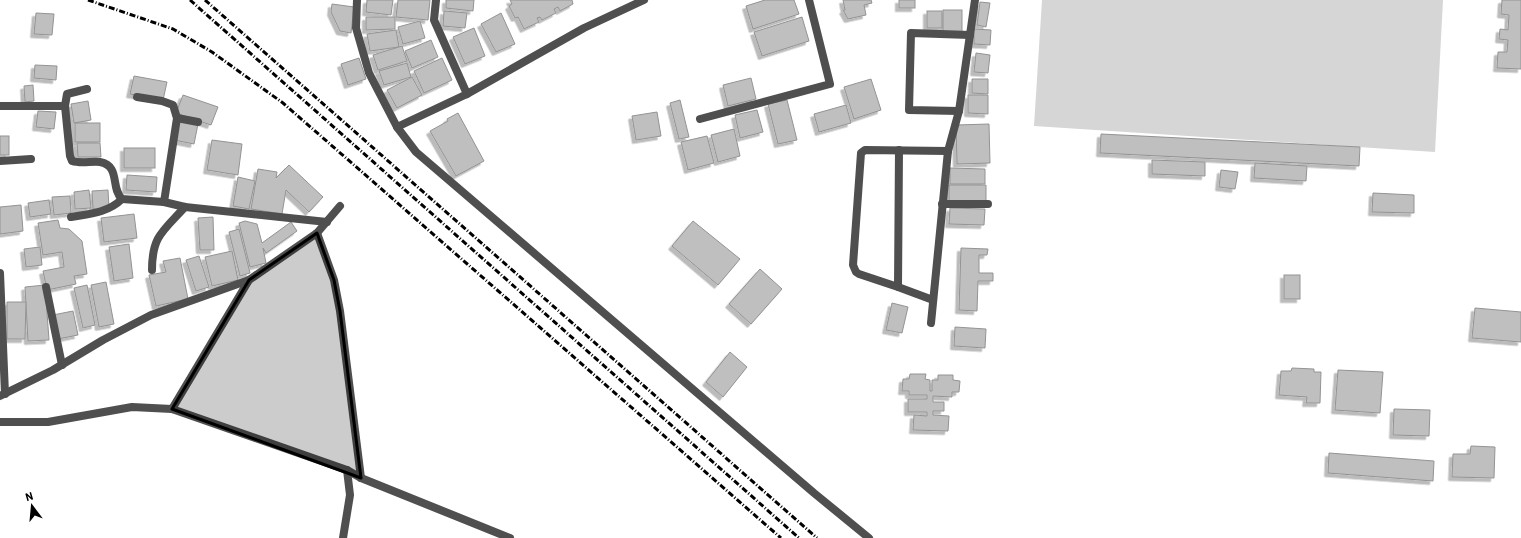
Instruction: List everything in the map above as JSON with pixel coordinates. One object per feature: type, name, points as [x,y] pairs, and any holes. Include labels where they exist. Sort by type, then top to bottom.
[{"type":"street","points":[[357,0],[356,28],[369,73],[397,127],[416,152],[814,494],[869,538]]},
{"type":"street","points":[[436,0],[434,20],[467,94]]},
{"type":"street","points":[[397,127],[467,94],[584,28],[644,0]]},
{"type":"street","points":[[700,119],[830,84],[809,0]]},
{"type":"street","points":[[931,323],[948,151],[959,111],[975,0]]},
{"type":"street","points":[[959,111],[909,110],[911,34],[970,35]]},
{"type":"street","points":[[86,89],[66,94],[65,106],[72,161],[100,162],[108,165],[115,173],[116,190],[122,200]]},
{"type":"street","points":[[137,97],[162,101],[174,105],[177,118],[164,202]]},
{"type":"street","points":[[0,106],[65,106]]},
{"type":"street","points":[[177,118],[198,122]]},
{"type":"street","points":[[933,300],[856,272],[853,265],[861,153],[865,150],[948,151]]},
{"type":"street","points":[[898,287],[899,150]]},
{"type":"street","points":[[0,161],[31,159]]},
{"type":"street","points":[[71,217],[92,214],[108,209],[122,200],[164,202],[184,207],[327,222]]},
{"type":"street","points":[[942,204],[988,204]]},
{"type":"street","points":[[0,273],[2,395],[62,365],[103,340],[151,316],[249,280],[318,233],[340,206]]},
{"type":"street","points":[[152,270],[154,245],[158,237],[184,207]]},
{"type":"street","points":[[318,233],[334,280],[340,311],[361,478]]},
{"type":"street","points":[[172,409],[249,280]]},
{"type":"street","points":[[46,287],[62,365]]},
{"type":"street","points":[[0,422],[48,422],[132,407],[172,409],[347,470],[361,478],[510,538]]},
{"type":"street","points":[[342,538],[350,495],[347,470]]},
{"type":"highlighted area","points":[[317,233],[334,280],[340,311],[361,478],[172,409],[249,280]]},
{"type":"shaded area","points":[[1042,0],[1443,0],[1435,152],[1034,126]]},
{"type":"building","points":[[367,0],[393,0],[391,15],[366,12]]},
{"type":"building","points":[[398,0],[430,0],[428,20],[396,17]]},
{"type":"building","points":[[446,0],[474,0],[473,11],[446,8]]},
{"type":"building","points":[[510,0],[572,0],[573,4],[560,11],[558,7],[554,9],[556,13],[542,20],[540,17],[537,18],[539,22],[524,29],[518,17],[515,18],[509,6],[512,4]]},
{"type":"building","points":[[765,0],[794,0],[799,14],[753,29],[746,6]]},
{"type":"building","points":[[843,0],[871,0],[872,3],[864,5],[866,15],[848,19],[843,10],[845,10]]},
{"type":"building","points":[[899,0],[915,0],[915,8],[899,8]]},
{"type":"building","points":[[1502,0],[1521,0],[1521,69],[1497,68],[1498,52],[1507,52],[1508,40],[1499,39],[1500,29],[1508,30],[1509,15],[1501,14]]},
{"type":"building","points":[[980,2],[990,3],[986,27],[977,25]]},
{"type":"building","points":[[332,4],[354,7],[351,33],[340,31],[331,12]]},
{"type":"building","points":[[943,10],[962,10],[962,32],[943,32]]},
{"type":"building","points":[[444,11],[467,13],[465,28],[443,26]]},
{"type":"building","points":[[927,11],[942,11],[942,28],[927,28]]},
{"type":"building","points":[[36,13],[54,14],[52,35],[34,34]]},
{"type":"building","points":[[501,13],[515,44],[496,52],[481,24]]},
{"type":"building","points":[[366,17],[395,17],[395,29],[366,30]]},
{"type":"building","points":[[802,17],[809,41],[762,56],[754,32]]},
{"type":"building","points":[[420,21],[425,38],[403,44],[398,27]]},
{"type":"building","points":[[474,28],[485,56],[465,64],[453,37]]},
{"type":"building","points":[[974,29],[991,30],[990,45],[974,44]]},
{"type":"building","points":[[396,30],[399,47],[370,51],[367,34]]},
{"type":"building","points":[[431,40],[438,57],[412,68],[405,51]]},
{"type":"building","points":[[402,46],[407,61],[378,70],[373,55]]},
{"type":"building","points":[[976,53],[990,55],[988,73],[974,72]]},
{"type":"building","points":[[359,58],[366,79],[348,85],[341,64]]},
{"type":"building","points":[[442,58],[452,80],[424,93],[414,71]]},
{"type":"building","points":[[407,63],[411,77],[384,85],[379,71]]},
{"type":"building","points":[[35,65],[57,66],[56,80],[34,78]]},
{"type":"building","points":[[134,76],[167,82],[163,100],[130,94]]},
{"type":"building","points":[[412,77],[422,95],[397,108],[387,90]]},
{"type":"building","points":[[751,78],[756,99],[728,106],[723,85]]},
{"type":"building","points":[[871,79],[881,110],[854,119],[844,87]]},
{"type":"building","points":[[972,79],[988,79],[988,94],[972,93]]},
{"type":"building","points":[[33,85],[34,101],[25,102],[24,86]]},
{"type":"building","points":[[183,95],[218,107],[211,125],[176,113]]},
{"type":"building","points":[[968,95],[988,95],[988,114],[968,113]]},
{"type":"building","points":[[680,100],[689,137],[679,139],[670,103]]},
{"type":"building","points":[[787,100],[797,140],[778,144],[768,104]]},
{"type":"building","points":[[88,101],[91,120],[74,123],[71,104]]},
{"type":"building","points":[[846,105],[851,123],[819,132],[814,114]]},
{"type":"building","points":[[757,110],[763,132],[740,138],[735,115]]},
{"type":"building","points":[[38,111],[56,112],[54,129],[36,127]]},
{"type":"building","points":[[657,112],[661,136],[636,140],[632,116]]},
{"type":"building","points":[[458,113],[484,161],[456,176],[430,131],[448,121],[447,119]]},
{"type":"building","points":[[178,120],[198,124],[194,144],[174,140]]},
{"type":"building","points":[[75,123],[100,123],[100,142],[75,142]]},
{"type":"building","points":[[989,124],[990,163],[957,164],[956,125]]},
{"type":"building","points":[[734,129],[740,156],[718,162],[711,135]]},
{"type":"building","points":[[1101,134],[1360,147],[1359,166],[1100,153]]},
{"type":"building","points":[[0,136],[9,136],[9,155],[0,155]]},
{"type":"building","points":[[707,136],[714,163],[688,170],[681,142]]},
{"type":"building","points":[[212,140],[242,144],[238,175],[207,170]]},
{"type":"building","points":[[77,143],[100,143],[101,157],[78,157]]},
{"type":"building","points":[[124,148],[155,148],[155,168],[124,168]]},
{"type":"building","points":[[1152,160],[1205,162],[1205,176],[1152,174]]},
{"type":"building","points":[[1255,163],[1307,166],[1306,181],[1254,178]]},
{"type":"building","points":[[289,165],[323,197],[309,212],[286,190],[282,214],[251,209],[258,169],[277,172],[276,178]]},
{"type":"building","points":[[950,168],[985,169],[985,184],[950,184]]},
{"type":"building","points":[[1221,170],[1238,172],[1235,189],[1219,187]]},
{"type":"building","points":[[127,175],[157,177],[156,192],[126,190]]},
{"type":"building","points":[[238,177],[255,181],[249,209],[233,206]]},
{"type":"building","points":[[949,185],[986,185],[986,203],[949,202]]},
{"type":"building","points":[[89,190],[91,208],[75,209],[74,192]]},
{"type":"building","points":[[108,190],[109,208],[93,209],[92,191]]},
{"type":"building","points":[[1373,193],[1414,195],[1414,213],[1372,212]]},
{"type":"building","points":[[70,196],[71,213],[54,215],[52,197]]},
{"type":"building","points":[[49,200],[51,214],[30,217],[28,203]]},
{"type":"building","points":[[21,205],[23,231],[0,234],[0,207]]},
{"type":"building","points":[[950,208],[985,209],[984,225],[949,224]]},
{"type":"building","points":[[134,214],[137,238],[104,242],[101,218]]},
{"type":"building","points":[[213,217],[214,250],[200,250],[198,218]]},
{"type":"building","points":[[58,220],[60,228],[69,229],[82,241],[87,274],[74,276],[76,284],[47,290],[43,271],[64,267],[62,252],[43,255],[38,223]]},
{"type":"building","points":[[245,221],[257,224],[262,243],[291,222],[297,231],[266,253],[263,248],[266,263],[250,267],[239,223]]},
{"type":"building","points":[[693,221],[740,259],[718,285],[672,246]]},
{"type":"building","points":[[239,229],[250,273],[240,276],[229,232]]},
{"type":"building","points":[[129,244],[133,278],[114,281],[109,247]]},
{"type":"building","points":[[40,247],[42,265],[26,267],[24,249]]},
{"type":"building","points":[[961,248],[988,249],[987,255],[979,255],[979,273],[993,273],[993,281],[978,281],[977,311],[959,310]]},
{"type":"building","points":[[232,251],[238,280],[212,286],[205,257]]},
{"type":"building","points":[[199,256],[209,287],[196,291],[186,260]]},
{"type":"building","points":[[180,258],[188,299],[156,306],[149,275],[166,272],[163,261]]},
{"type":"building","points":[[760,269],[782,289],[751,324],[729,304]]},
{"type":"building","points":[[1284,275],[1300,275],[1300,299],[1284,299]]},
{"type":"building","points":[[106,282],[114,324],[99,327],[91,285]]},
{"type":"building","points":[[45,285],[49,340],[28,341],[25,287]]},
{"type":"building","points":[[87,285],[95,325],[83,328],[74,288]]},
{"type":"building","points":[[7,302],[26,302],[25,339],[7,339]]},
{"type":"building","points":[[892,303],[908,307],[902,333],[886,330]]},
{"type":"building","points":[[1475,308],[1521,312],[1521,342],[1472,338]]},
{"type":"building","points":[[73,311],[78,335],[58,339],[53,315]]},
{"type":"building","points":[[955,327],[986,329],[985,348],[954,346]]},
{"type":"building","points":[[730,352],[747,367],[723,397],[706,382]]},
{"type":"building","points":[[1292,368],[1314,369],[1314,372],[1321,372],[1320,403],[1306,403],[1307,397],[1279,395],[1281,371],[1291,371]]},
{"type":"building","points":[[1338,370],[1383,372],[1380,413],[1335,410]]},
{"type":"building","points":[[910,374],[926,374],[925,379],[930,380],[930,391],[932,391],[932,380],[938,380],[938,375],[953,375],[953,380],[960,381],[959,392],[952,392],[952,397],[933,396],[933,402],[944,402],[944,411],[933,411],[933,415],[949,416],[948,431],[913,430],[914,415],[927,416],[927,412],[908,412],[908,399],[927,399],[927,395],[909,395],[909,391],[902,391],[903,379],[909,379]]},
{"type":"building","points":[[1394,409],[1430,410],[1429,436],[1393,435]]},
{"type":"building","points":[[1471,446],[1495,447],[1494,478],[1452,477],[1453,454],[1470,454]]},
{"type":"building","points":[[1329,453],[1434,461],[1433,481],[1328,473]]},
{"type":"railway","points":[[88,0],[173,29],[212,52],[283,103],[781,538]]},
{"type":"railway","points":[[190,0],[799,538]]},
{"type":"railway","points":[[205,0],[817,538]]}]
